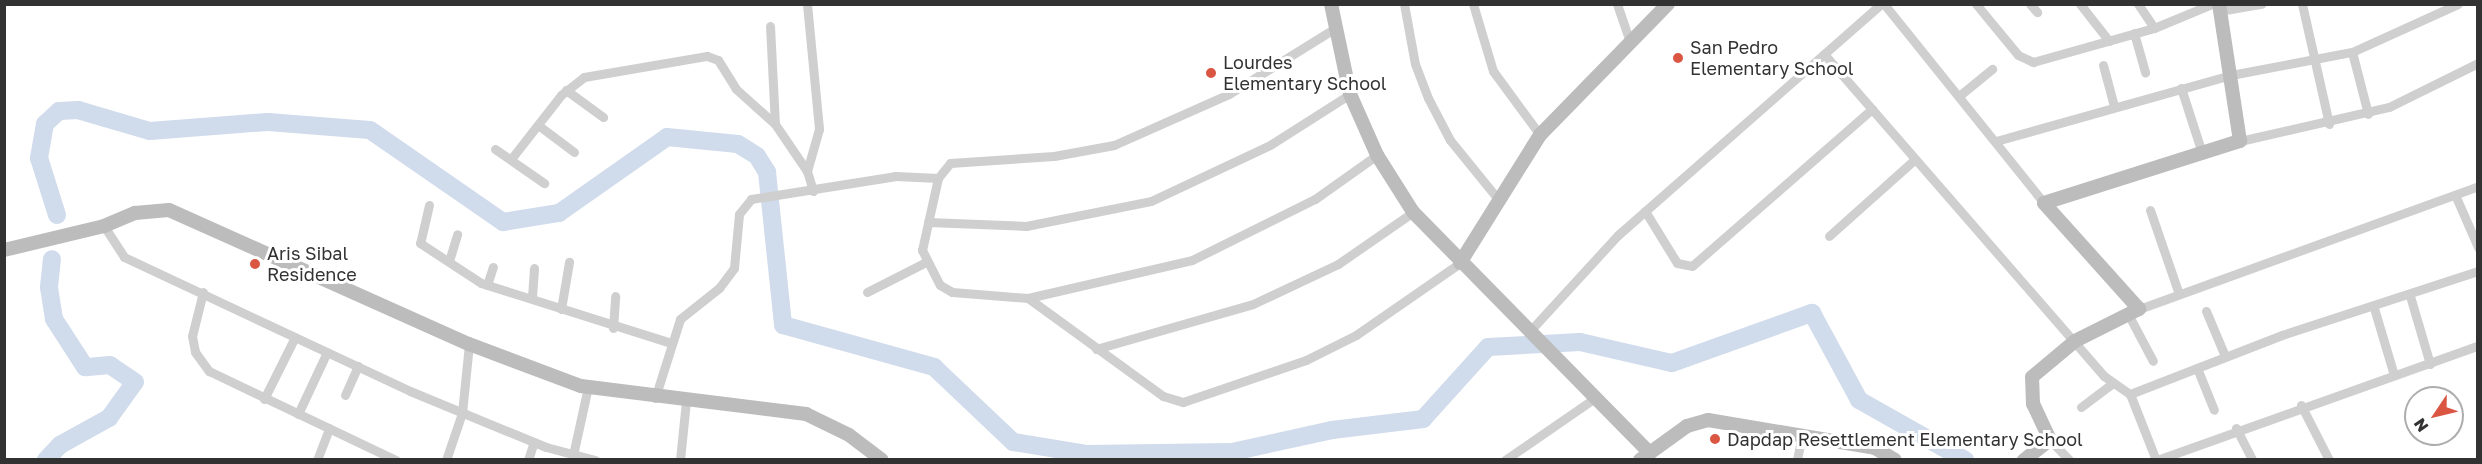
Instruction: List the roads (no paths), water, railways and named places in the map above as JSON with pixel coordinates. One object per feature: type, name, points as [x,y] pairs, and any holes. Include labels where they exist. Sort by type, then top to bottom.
[{"type":"street","points":[[807,4],[819,129],[807,171]]},
{"type":"street","points":[[1331,4],[1334,29],[1350,94],[1377,155],[1413,212],[1460,263],[1595,398],[1645,456],[1687,426],[1707,420],[1875,448],[1895,459]]},
{"type":"street","points":[[1404,4],[1415,64],[1428,98],[1463,157],[1498,199]]},
{"type":"street","points":[[1473,4],[1493,71],[1540,135]]},
{"type":"street","points":[[1617,4],[1630,42]]},
{"type":"street","points":[[1028,298],[1163,396],[1195,401],[1306,360],[1356,335],[1460,263],[1540,135],[1668,4]]},
{"type":"street","points":[[1532,335],[1645,211],[1882,4],[2134,312],[2153,361]]},
{"type":"street","points":[[1976,4],[2018,55],[2033,62],[2154,28],[2217,7],[2261,4]]},
{"type":"street","points":[[2080,4],[2109,41]]},
{"type":"street","points":[[2138,4],[2154,28]]},
{"type":"street","points":[[2193,4],[2199,13]]},
{"type":"street","points":[[2302,4],[2329,124]]},
{"type":"street","points":[[1996,141],[2231,75],[2315,61],[2352,51],[2458,4]]},
{"type":"street","points":[[2217,7],[2231,75],[2240,141]]},
{"type":"street","points":[[770,26],[775,124]]},
{"type":"street","points":[[1334,29],[1163,127],[1114,145],[1054,156],[950,164],[938,178],[928,222],[924,263],[939,285],[952,291],[1028,298],[1192,260],[1315,199],[1377,155]]},
{"type":"street","points":[[2134,33],[2145,72]]},
{"type":"street","points":[[2352,51],[2368,114]]},
{"type":"street","points":[[1824,54],[2111,384],[2130,394],[2156,459],[2171,457],[2236,428],[2478,346]]},
{"type":"street","points":[[511,159],[566,90],[584,77],[707,56],[718,60],[736,89],[775,124],[807,171],[813,191]]},
{"type":"street","points":[[2044,203],[2240,141],[2368,114],[2478,63]]},
{"type":"street","points":[[2103,65],[2114,106]]},
{"type":"street","points":[[1959,96],[1992,69]]},
{"type":"street","points":[[2181,88],[2202,153]]},
{"type":"street","points":[[566,90],[603,117]]},
{"type":"street","points":[[928,222],[1026,226],[1151,201],[1270,145],[1350,94]]},
{"type":"street","points":[[1645,211],[1677,263],[1692,266],[1872,109]]},
{"type":"street","points":[[538,125],[574,152]]},
{"type":"street","points":[[495,149],[544,183]]},
{"type":"street","points":[[1828,236],[1915,159]]},
{"type":"street","points":[[655,398],[670,343],[685,312],[729,276],[736,260],[739,214],[758,196],[813,191],[904,175],[938,178]]},
{"type":"street","points":[[2069,459],[2050,440],[2029,381],[2075,341],[2134,312],[2179,294],[2456,197],[2478,186]]},
{"type":"street","points":[[2456,197],[2478,247]]},
{"type":"street","points":[[429,205],[420,243],[487,285],[532,297],[613,328],[670,343]]},
{"type":"street","points":[[2150,210],[2179,294]]},
{"type":"street","points":[[1096,349],[1253,304],[1338,264],[1413,212]]},
{"type":"street","points":[[4,250],[104,226],[135,213],[181,213],[469,344],[588,387],[655,398],[769,406],[806,414],[849,435],[882,459]]},
{"type":"street","points":[[104,226],[124,257],[462,412],[534,442],[573,455],[595,459]]},
{"type":"street","points":[[449,261],[457,234]]},
{"type":"street","points":[[561,309],[569,262]]},
{"type":"street","points":[[867,291],[924,263]]},
{"type":"street","points":[[487,285],[493,267]]},
{"type":"street","points":[[532,297],[534,268]]},
{"type":"street","points":[[2130,394],[2225,356],[2410,296],[2478,271]]},
{"type":"street","points":[[203,292],[193,327],[195,352],[219,378],[329,428],[380,456],[396,459]]},
{"type":"street","points":[[613,328],[615,296]]},
{"type":"street","points":[[2410,296],[2430,364]]},
{"type":"street","points":[[2374,308],[2394,375]]},
{"type":"street","points":[[2206,311],[2225,356]]},
{"type":"street","points":[[264,399],[295,337]]},
{"type":"street","points":[[446,459],[462,412],[469,344]]},
{"type":"street","points":[[298,414],[327,352]]},
{"type":"street","points":[[345,395],[358,366]]},
{"type":"street","points":[[2197,368],[2214,410]]},
{"type":"street","points":[[2081,407],[2111,384]]},
{"type":"street","points":[[573,455],[588,387]]},
{"type":"street","points":[[1505,459],[1595,398]]},
{"type":"street","points":[[680,459],[686,401]]},
{"type":"street","points":[[2301,405],[2329,459]]},
{"type":"street","points":[[317,459],[329,428]]},
{"type":"street","points":[[2236,428],[2252,459]]},
{"type":"street","points":[[1797,459],[1802,435]]},
{"type":"street","points":[[2024,459],[2050,440]]},
{"type":"street","points":[[528,459],[534,442]]},
{"type":"waterway","points":[[57,215],[39,158],[45,124],[59,111],[78,110],[150,131],[268,122],[370,130],[503,222],[559,213],[667,137],[738,144],[757,156],[767,172],[783,325],[934,367],[1013,442],[1086,454],[1232,452],[1332,430],[1423,419],[1488,347],[1580,342],[1672,363],[1812,313],[1859,400],[1965,460]]},
{"type":"waterway","points":[[46,460],[60,445],[109,418],[135,382],[110,365],[85,367],[54,319],[49,287],[52,259]]},
{"type":"place","name":"San Pedro Elementary School","points":[[1678,58]]},
{"type":"place","name":"Lourdes Elementary School","points":[[1211,73]]},
{"type":"place","name":"Aris Sibal Residence","points":[[255,264]]},
{"type":"place","name":"Dapdap Resettlement Elementary School","points":[[1715,439]]}]
